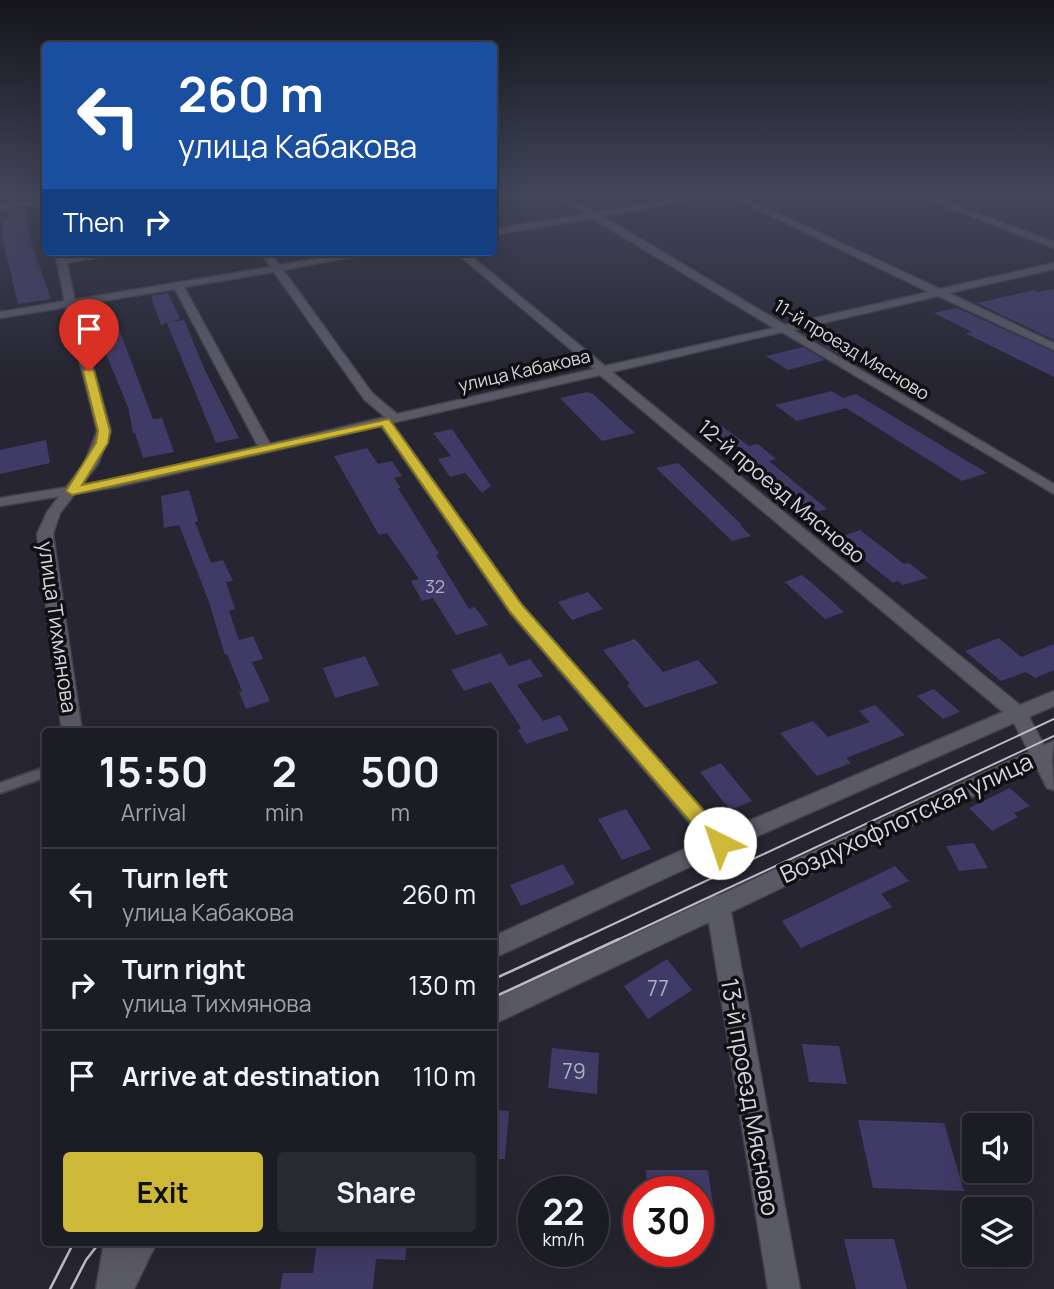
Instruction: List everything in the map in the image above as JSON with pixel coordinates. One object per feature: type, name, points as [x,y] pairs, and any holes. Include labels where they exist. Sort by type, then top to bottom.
[{"type":"street","name":"11-й проезд Мясново","points":[[661,255],[1054,490]]},
{"type":"street","points":[[860,255],[1054,347]]},
{"type":"street","points":[[268,256],[368,396],[390,420],[516,609],[720,843]]},
{"type":"street","points":[[0,315],[350,256]]},
{"type":"street","name":"12-й проезд Мясново","points":[[465,256],[1018,715],[1047,752],[1054,782]]},
{"type":"street","name":"улица Тихмянова","points":[[61,257],[70,303],[104,431],[102,443],[72,491],[47,520],[45,534],[71,728]]},
{"type":"street","name":"улица Кабакова","points":[[0,502],[72,491],[266,449],[1054,266]]},
{"type":"street","points":[[178,285],[266,449]]},
{"type":"street","name":"Воздухофлотская улица","points":[[497,946],[720,843],[1054,698]]},
{"type":"street","name":"Воздухофлотская улица","points":[[497,1011],[718,904],[1047,752]]},
{"type":"street","name":"13-й проезд Мясново","points":[[718,904],[784,1289]]},
{"type":"street","points":[[112,1289],[118,1246]]},
{"type":"street","points":[[118,1289],[140,1246]]},
{"type":"lane","points":[[0,788],[42,773]]},
{"type":"building","points":[[6,255],[36,255],[51,299],[18,304]]},
{"type":"building","points":[[1054,289],[1054,340],[977,303],[1034,290],[1038,292]]},
{"type":"building","points":[[168,293],[180,319],[161,325],[151,296]]},
{"type":"building","points":[[957,308],[1054,352],[1054,377],[965,333],[972,332],[934,313]]},
{"type":"building","points":[[184,320],[204,368],[239,438],[216,443],[167,323]]},
{"type":"building","points":[[116,321],[153,419],[162,418],[174,452],[143,458],[133,433],[128,407],[94,325]]},
{"type":"building","points":[[840,338],[862,351],[842,356],[820,343]]},
{"type":"building","points":[[803,347],[825,360],[788,370],[766,356]]},
{"type":"building","points":[[832,391],[843,398],[856,394],[987,473],[962,481],[846,408],[797,421],[775,405]]},
{"type":"building","points":[[587,392],[593,394],[635,433],[602,441],[560,398]]},
{"type":"building","points":[[719,424],[749,446],[758,444],[776,459],[769,461],[827,509],[809,514],[782,494],[712,433]]},
{"type":"building","points":[[452,429],[491,486],[482,493],[465,473],[450,477],[438,459],[451,456],[433,433]]},
{"type":"building","points":[[46,440],[50,463],[0,474],[0,450]]},
{"type":"building","points":[[367,448],[378,464],[392,461],[402,476],[394,478],[401,488],[398,488],[439,554],[436,555],[469,609],[475,607],[488,625],[456,635],[433,598],[422,601],[411,581],[419,579],[387,533],[379,535],[334,456]]},
{"type":"building","points":[[678,463],[751,536],[732,541],[656,468]]},
{"type":"building","points":[[189,490],[198,521],[195,522],[211,563],[223,560],[233,581],[226,582],[235,609],[229,611],[239,640],[253,636],[263,659],[252,662],[270,701],[246,709],[239,692],[242,691],[227,654],[225,655],[209,602],[179,525],[164,528],[161,496]]},
{"type":"building","points":[[860,530],[904,564],[909,563],[928,578],[903,585],[898,581],[893,583],[837,538]]},
{"type":"building","points":[[802,575],[844,612],[825,619],[785,582]]},
{"type":"building","points":[[588,592],[603,609],[572,620],[558,602]]},
{"type":"building","points":[[999,638],[1021,657],[1054,644],[1054,670],[1035,678],[1026,672],[1001,681],[965,651]]},
{"type":"building","points":[[635,639],[663,672],[698,660],[718,683],[645,708],[603,650]]},
{"type":"building","points":[[501,653],[509,666],[530,659],[543,676],[517,685],[543,721],[560,715],[569,730],[526,744],[518,730],[521,728],[491,682],[464,691],[451,670]]},
{"type":"building","points":[[365,656],[379,685],[335,698],[323,668]]},
{"type":"building","points":[[934,689],[960,712],[943,719],[917,696]]},
{"type":"building","points":[[875,705],[905,735],[846,758],[851,763],[817,776],[780,733],[813,721],[828,737],[870,722],[859,711]]},
{"type":"building","points":[[721,763],[752,801],[730,810],[700,772]]},
{"type":"building","points":[[1010,788],[1030,806],[1014,813],[1018,817],[992,831],[969,808]]},
{"type":"building","points":[[626,809],[651,849],[622,860],[598,819]]},
{"type":"building","points":[[974,843],[988,868],[959,871],[946,846]]},
{"type":"building","points":[[563,864],[575,884],[521,906],[510,885]]},
{"type":"building","points":[[895,866],[909,881],[881,894],[892,907],[801,948],[782,921]]},
{"type":"building","points":[[667,959],[692,990],[648,1019],[624,986]]},
{"type":"building","points":[[802,1044],[839,1046],[847,1084],[809,1082]]},
{"type":"building","points":[[552,1048],[599,1053],[597,1094],[548,1088]]},
{"type":"building","points":[[497,1110],[509,1111],[505,1159],[497,1159]]},
{"type":"building","points":[[858,1120],[944,1123],[964,1191],[873,1188]]},
{"type":"building","points":[[646,1170],[708,1170],[709,1176],[647,1176]]},
{"type":"building","points":[[844,1239],[894,1239],[907,1289],[856,1289]]},
{"type":"building","points":[[316,1246],[407,1246],[405,1260],[376,1259],[373,1289],[280,1289],[283,1273],[313,1273]]},
{"type":"tram line","points":[[577,941],[1054,719]]},
{"type":"tram line","points":[[615,941],[1054,736]]},
{"type":"tram line","points":[[497,978],[581,939]]},
{"type":"tram line","points":[[497,996],[619,939]]},
{"type":"tram line","points":[[50,1289],[72,1246]]},
{"type":"tram line","points":[[71,1289],[86,1260],[97,1246]]},
{"type":"route","points":[[89,371],[104,431],[102,443],[72,491],[385,422],[516,609],[720,843]]}]
